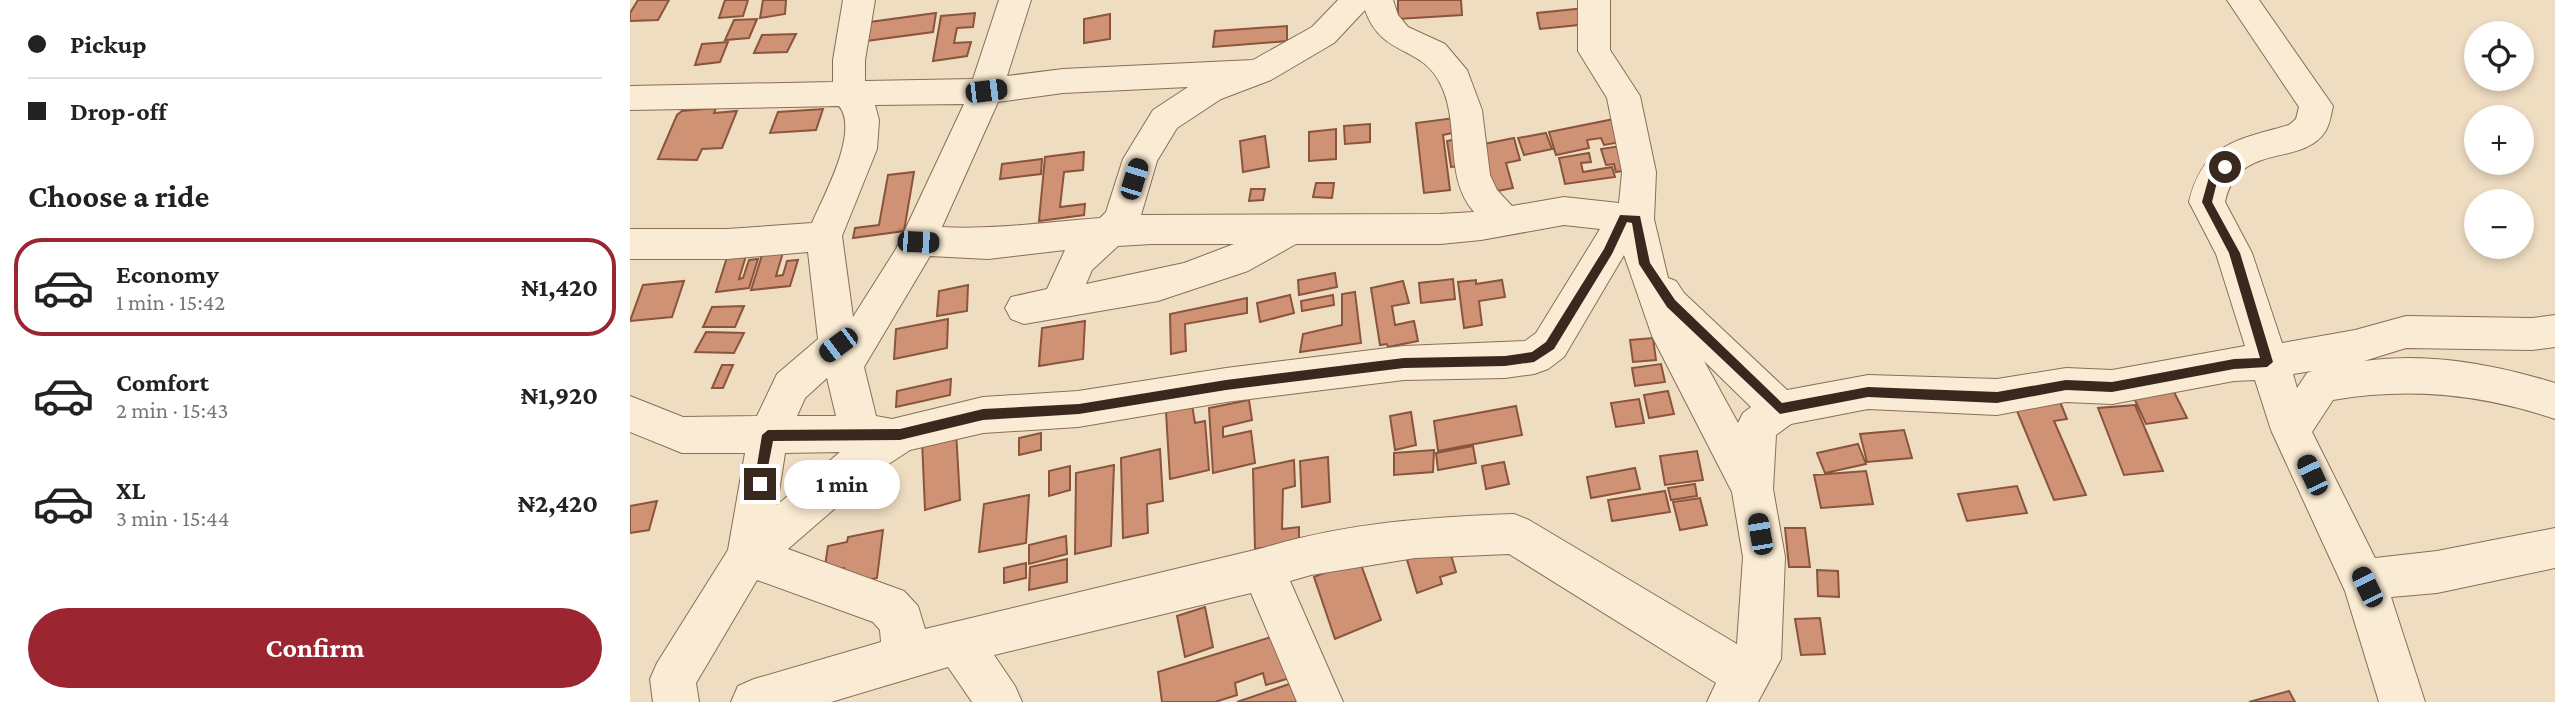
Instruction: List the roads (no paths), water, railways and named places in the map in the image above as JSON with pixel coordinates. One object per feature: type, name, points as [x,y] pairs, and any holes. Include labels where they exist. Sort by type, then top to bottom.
[{"type":"street","points":[[859,0],[849,60],[849,95],[860,108],[860,149],[824,236],[841,355],[860,434]]},
{"type":"street","points":[[748,556],[768,435],[791,386],[841,355],[918,242],[986,91],[1015,0]]},
{"type":"street","points":[[1062,303],[1078,260],[1122,220],[1140,159],[1165,119],[1209,90],[1259,72],[1323,35],[1356,0]]},
{"type":"street","points":[[1377,0],[1384,19],[1397,35],[1434,52],[1455,79],[1465,110],[1473,175],[1483,198],[1505,222]]},
{"type":"street","points":[[630,414],[682,435],[900,434],[983,415],[1079,409],[1226,385],[1404,363],[1505,361],[1534,357],[1550,345],[1630,218],[1639,172],[1623,96],[1594,51],[1594,0]]},
{"type":"street","points":[[2243,0],[2316,106],[2312,125],[2300,135],[2239,153],[2212,180],[2207,202],[2234,253],[2291,430],[2367,587],[2402,702]]},
{"type":"street","points":[[630,97],[986,91],[1063,81],[1259,72]]},
{"type":"street","points":[[918,242],[988,244],[1151,229],[1440,229],[1505,222],[1564,211],[1630,218]]},
{"type":"street","points":[[1630,218],[1671,336],[1752,489]]},
{"type":"street","points":[[1024,308],[1062,303],[1212,270],[1239,259],[1289,229]]},
{"type":"street","points":[[630,244],[763,244],[824,236]]},
{"type":"street","points":[[1644,264],[1671,304],[1780,409]]},
{"type":"street","points":[[754,702],[957,642],[1263,569],[1311,554],[1415,538],[1514,534],[1740,690],[1758,659],[1764,557],[1752,489],[1752,460],[1757,426],[1780,409],[1868,392],[1997,397],[2066,385],[2112,387],[2234,364],[2267,362],[2355,347],[2406,332],[2532,334],[2555,331]]},
{"type":"street","points":[[2291,430],[2321,385],[2398,375],[2451,376],[2515,388],[2555,401]]},
{"type":"street","points":[[676,702],[673,679],[748,556],[863,458],[900,434]]},
{"type":"street","points":[[2367,587],[2380,577],[2437,572],[2555,548]]},
{"type":"street","points":[[748,556],[888,606],[902,622],[904,659]]},
{"type":"street","points":[[1263,569],[1320,702]]},
{"type":"street","points":[[957,642],[999,702]]}]
